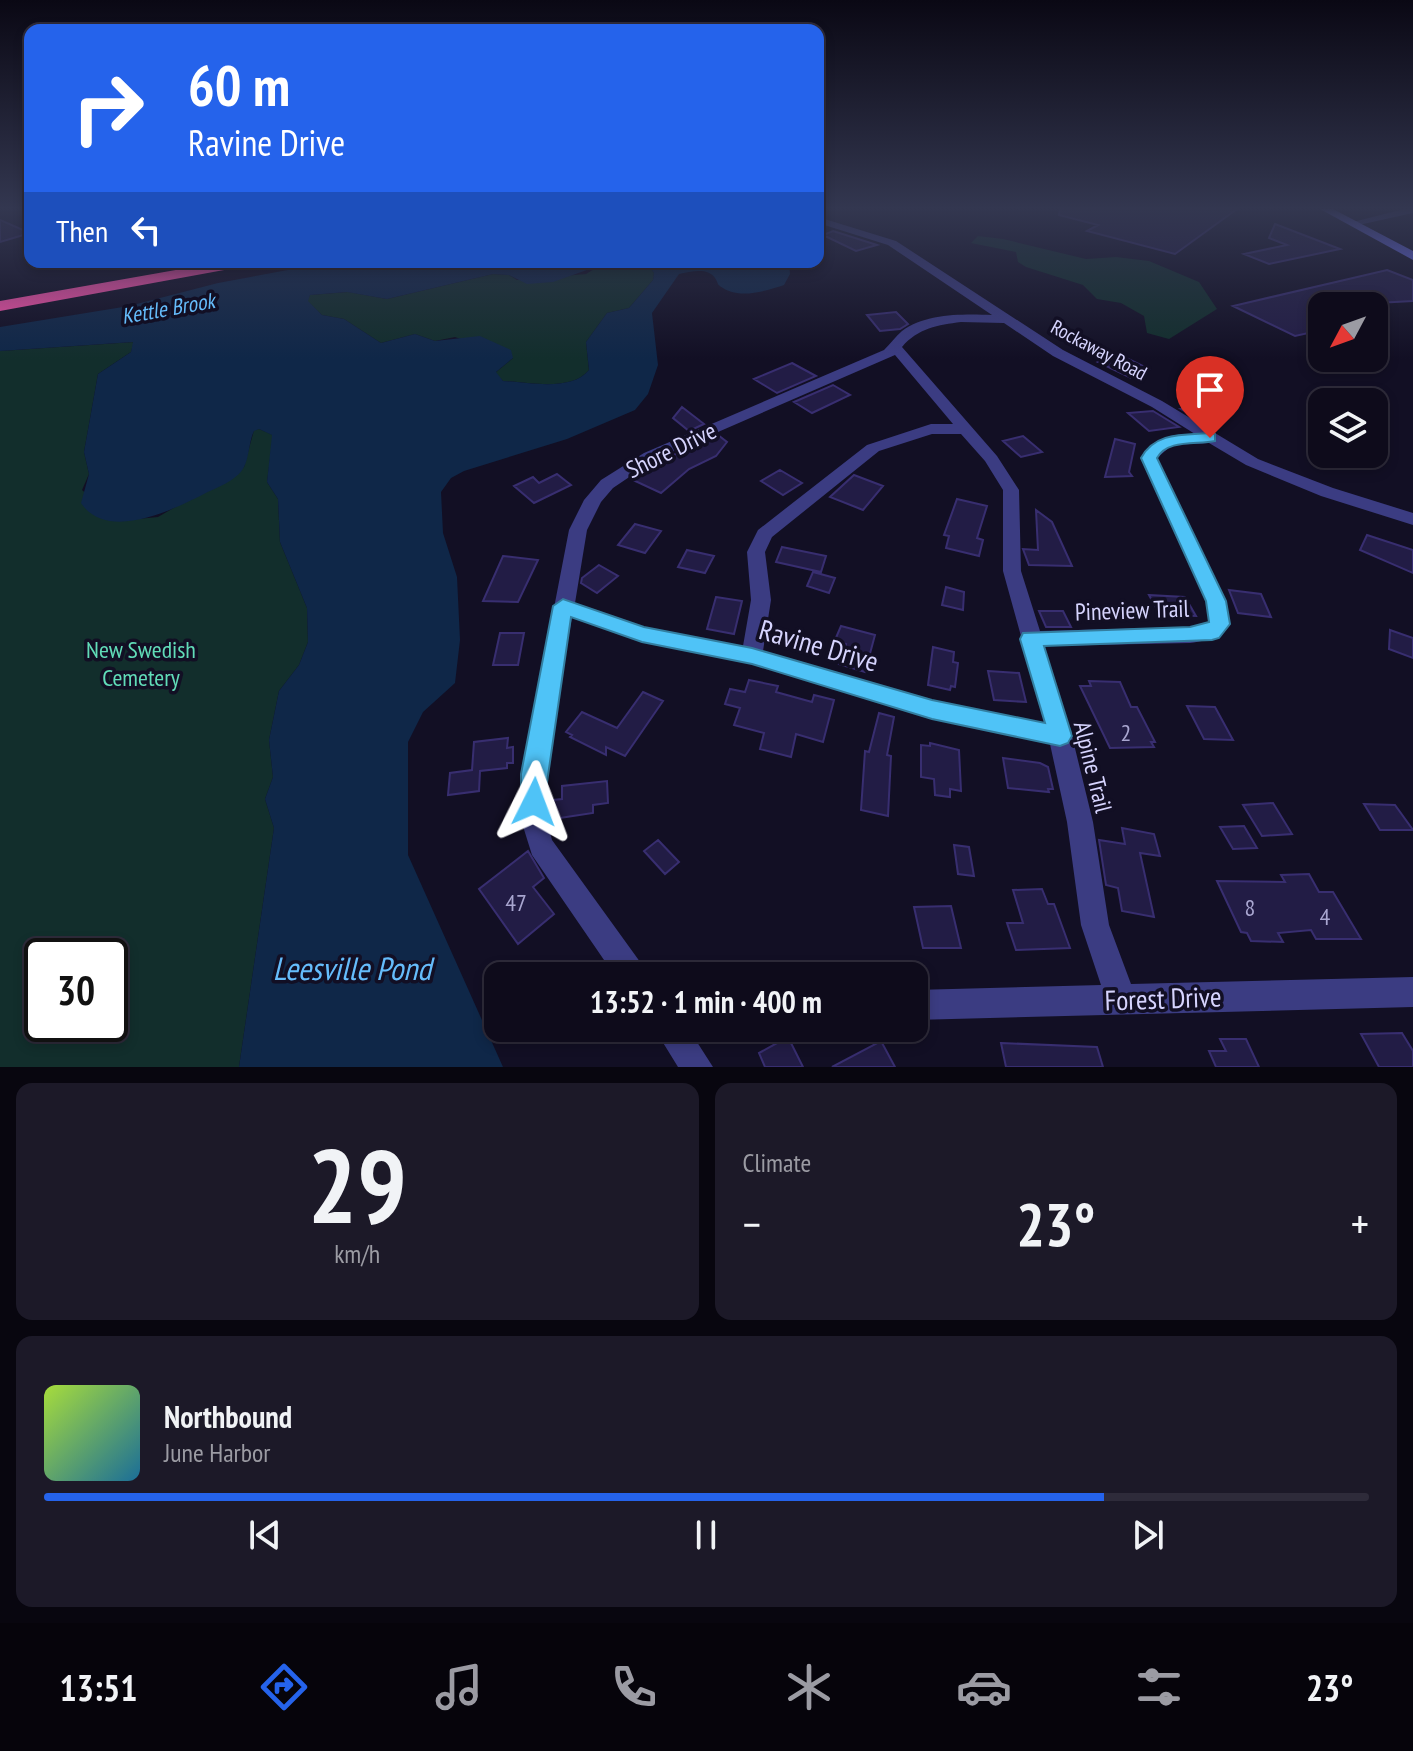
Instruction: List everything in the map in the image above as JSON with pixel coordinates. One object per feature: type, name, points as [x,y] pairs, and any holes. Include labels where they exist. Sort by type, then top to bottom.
[{"type":"highway","points":[[0,291],[132,268]]},
{"type":"highway","points":[[0,306],[212,268]]},
{"type":"street","name":"Rockaway Road","points":[[916,259],[1058,353],[1157,404],[1210,438],[1286,477],[1413,519]]},
{"type":"street","name":"Shore Drive","points":[[623,962],[541,846],[535,823],[534,774],[563,606],[578,530],[593,500],[626,469],[896,348],[907,333],[929,323],[961,318],[1006,319]]},
{"type":"street","name":"Alpine Trail","points":[[896,348],[999,469],[1011,490],[1012,571],[1060,736],[1086,845],[1095,925],[1121,999]]},
{"type":"street","points":[[752,656],[761,600],[756,552],[764,534],[873,448],[918,431],[966,429]]},
{"type":"street","name":"Pineview Trail","points":[[1031,639],[1190,635],[1212,633],[1218,627],[1220,619],[1216,601],[1149,458],[1154,448],[1168,441],[1210,438]]},
{"type":"street","name":"Ravine Drive","points":[[563,606],[642,634],[752,656],[932,709],[1060,736]]},
{"type":"street","name":"Forest Drive","points":[[928,1005],[1413,992]]},
{"type":"street","points":[[679,1042],[697,1067]]},
{"type":"green space","points":[[1017,259],[1149,261],[1199,282],[1217,309],[1169,339],[1147,333],[1144,316],[1121,303],[1097,299],[1083,285],[1018,262]]},
{"type":"green space","points":[[596,268],[650,268],[654,273],[653,280],[629,308],[607,313],[586,342],[589,370],[581,377],[561,383],[503,381],[495,373],[513,358],[455,337],[435,341],[415,334],[381,343],[344,319],[322,315],[307,301],[310,295],[348,292],[387,299],[493,274],[509,275],[517,280],[586,274]]},
{"type":"green space","name":"New Swedish Cemetery","points":[[134,342],[131,352],[98,374],[84,452],[89,474],[82,490],[117,521],[158,517],[244,467],[254,430],[273,435],[267,482],[278,499],[280,542],[307,608],[308,642],[299,665],[279,691],[269,740],[273,777],[265,799],[274,828],[239,1067],[0,1067],[0,351]]},
{"type":"water","name":"Leesville Pond","points":[[299,268],[593,268],[553,282],[527,284],[509,275],[493,274],[387,299],[347,292],[310,295],[308,301],[322,315],[344,319],[381,343],[415,334],[435,341],[480,336],[511,350],[513,358],[496,372],[503,381],[560,383],[581,377],[589,370],[586,342],[607,313],[629,308],[653,280],[654,273],[650,268],[789,268],[784,285],[753,293],[737,293],[719,286],[708,272],[679,274],[652,313],[658,365],[648,394],[635,410],[567,439],[464,471],[451,478],[441,492],[443,533],[457,577],[460,640],[455,683],[423,712],[408,742],[408,855],[484,1025],[484,1042],[492,1042],[503,1067],[239,1067],[274,828],[265,799],[273,777],[269,740],[279,691],[299,665],[308,642],[307,608],[280,542],[278,499],[267,482],[272,435],[259,429],[254,431],[244,467],[225,484],[157,514],[123,522],[107,520],[92,514],[81,503],[89,474],[84,452],[98,374],[131,352],[133,342],[0,351],[0,327],[129,306],[218,283]]},
{"type":"building","points":[[1256,259],[1294,259],[1269,264]]},
{"type":"building","points":[[1387,270],[1413,280],[1413,301],[1388,302],[1388,292],[1308,292],[1308,333],[1295,336],[1233,306]]},
{"type":"building","points":[[896,312],[908,324],[900,329],[880,331],[867,315]]},
{"type":"building","points":[[1118,354],[1149,369],[1131,378],[1098,362]]},
{"type":"building","points":[[792,363],[816,376],[777,393],[754,379]]},
{"type":"building","points":[[833,385],[850,395],[812,413],[794,402]]},
{"type":"building","points":[[682,407],[704,424],[689,431],[673,418]]},
{"type":"building","points":[[1208,407],[1224,421],[1206,424],[1181,409]]},
{"type":"building","points":[[1153,411],[1179,427],[1149,431],[1128,413]]},
{"type":"building","points":[[718,435],[727,442],[716,456],[689,469],[661,493],[633,480],[653,464]]},
{"type":"building","points":[[1023,436],[1042,452],[1021,457],[1003,441]]},
{"type":"building","points":[[1115,439],[1135,444],[1129,472],[1132,476],[1105,477]]},
{"type":"building","points":[[780,470],[802,483],[783,495],[761,481]]},
{"type":"building","points":[[557,474],[571,485],[534,503],[514,486],[533,477],[539,483]]},
{"type":"building","points":[[854,475],[883,486],[863,510],[830,497]]},
{"type":"building","points":[[957,499],[987,506],[977,538],[983,540],[979,556],[946,548],[949,536],[944,535]]},
{"type":"building","points":[[1036,510],[1052,522],[1072,566],[1029,565],[1023,549],[1038,550]]},
{"type":"building","points":[[635,524],[661,531],[645,553],[618,545]]},
{"type":"building","points":[[1367,535],[1413,550],[1413,573],[1360,550]]},
{"type":"building","points":[[782,547],[826,556],[821,572],[776,562]]},
{"type":"building","points":[[687,550],[714,556],[705,573],[678,567]]},
{"type":"building","points":[[503,556],[538,560],[518,602],[483,601]]},
{"type":"building","points":[[599,565],[618,576],[597,593],[581,583],[582,578]]},
{"type":"building","points":[[813,572],[835,578],[829,593],[807,586]]},
{"type":"building","points":[[946,587],[964,592],[963,610],[942,605]]},
{"type":"building","points":[[1229,590],[1261,594],[1271,617],[1238,613]]},
{"type":"building","points":[[1149,595],[1185,597],[1196,616],[1160,615]]},
{"type":"building","points":[[716,597],[742,601],[734,634],[707,629]]},
{"type":"building","points":[[1039,611],[1063,611],[1071,627],[1046,627]]},
{"type":"building","points":[[841,626],[875,635],[865,672],[839,664],[846,644],[835,640]]},
{"type":"building","points":[[1390,630],[1413,638],[1413,658],[1389,649]]},
{"type":"building","points":[[500,633],[524,633],[518,665],[493,665]]},
{"type":"building","points":[[933,647],[954,652],[953,662],[958,663],[955,687],[951,686],[950,690],[928,685]]},
{"type":"building","points":[[988,671],[1019,673],[1026,702],[994,700]]},
{"type":"building","points":[[749,680],[778,686],[776,692],[812,702],[814,695],[834,700],[823,742],[796,734],[791,757],[760,749],[764,733],[734,725],[740,708],[725,704],[730,689],[745,692]]},
{"type":"building","points":[[1089,681],[1120,682],[1131,707],[1137,707],[1155,742],[1151,742],[1154,747],[1110,748],[1080,686],[1091,686]]},
{"type":"building","points":[[643,692],[663,701],[625,756],[606,747],[606,755],[566,732],[582,712],[617,728]]},
{"type":"building","points":[[1187,706],[1215,707],[1233,740],[1204,739]]},
{"type":"building","points":[[879,713],[894,717],[887,755],[891,756],[888,816],[861,810],[865,751],[869,752]]},
{"type":"building","points":[[508,738],[507,748],[513,747],[513,763],[507,763],[507,768],[480,771],[479,791],[448,795],[450,773],[472,770],[474,742]]},
{"type":"building","points":[[930,743],[959,750],[961,791],[950,789],[950,797],[935,795],[934,779],[921,777],[921,745],[930,746]]},
{"type":"building","points":[[1003,758],[1048,767],[1053,789],[1048,789],[1049,792],[1008,788]]},
{"type":"building","points":[[607,781],[608,803],[593,805],[593,813],[553,819],[553,800],[562,799],[562,786]]},
{"type":"building","points":[[1273,803],[1292,834],[1262,836],[1243,805]]},
{"type":"building","points":[[1364,804],[1395,805],[1413,830],[1380,830]]},
{"type":"building","points":[[1244,826],[1257,848],[1233,849],[1220,827]]},
{"type":"building","points":[[1122,828],[1154,834],[1160,856],[1140,853],[1154,917],[1122,911],[1118,888],[1106,885],[1099,840],[1125,844]]},
{"type":"building","points":[[658,840],[679,862],[665,874],[644,851]]},
{"type":"building","points":[[954,845],[969,847],[974,876],[958,874]]},
{"type":"building","points":[[528,851],[544,878],[533,887],[554,914],[518,944],[479,889]]},
{"type":"building","points":[[1309,874],[1319,892],[1333,892],[1361,939],[1316,939],[1311,930],[1278,933],[1283,942],[1251,941],[1247,933],[1241,932],[1217,881],[1285,882],[1281,875]]},
{"type":"building","points":[[1042,889],[1048,904],[1054,904],[1070,948],[1016,950],[1007,923],[1023,923],[1013,890]]},
{"type":"building","points":[[951,906],[961,948],[923,948],[914,907]]},
{"type":"building","points":[[1402,1033],[1413,1051],[1413,1067],[1379,1067],[1361,1034]]},
{"type":"building","points":[[1220,1039],[1246,1039],[1259,1067],[1216,1067],[1209,1051],[1226,1051]]},
{"type":"building","points":[[779,1042],[790,1042],[803,1067],[765,1067],[759,1053]]},
{"type":"building","points":[[882,1042],[895,1067],[832,1067]]},
{"type":"building","points":[[1001,1043],[1097,1047],[1103,1067],[1006,1067]]},
{"type":"route","points":[[534,802],[534,774],[563,606],[660,639],[752,656],[932,709],[1060,736],[1031,639],[1190,635],[1212,633],[1220,624],[1216,601],[1149,458],[1154,448],[1168,441],[1210,438]]},
{"type":"water label","name":"Kettle Brook","points":[[168,308]]}]
